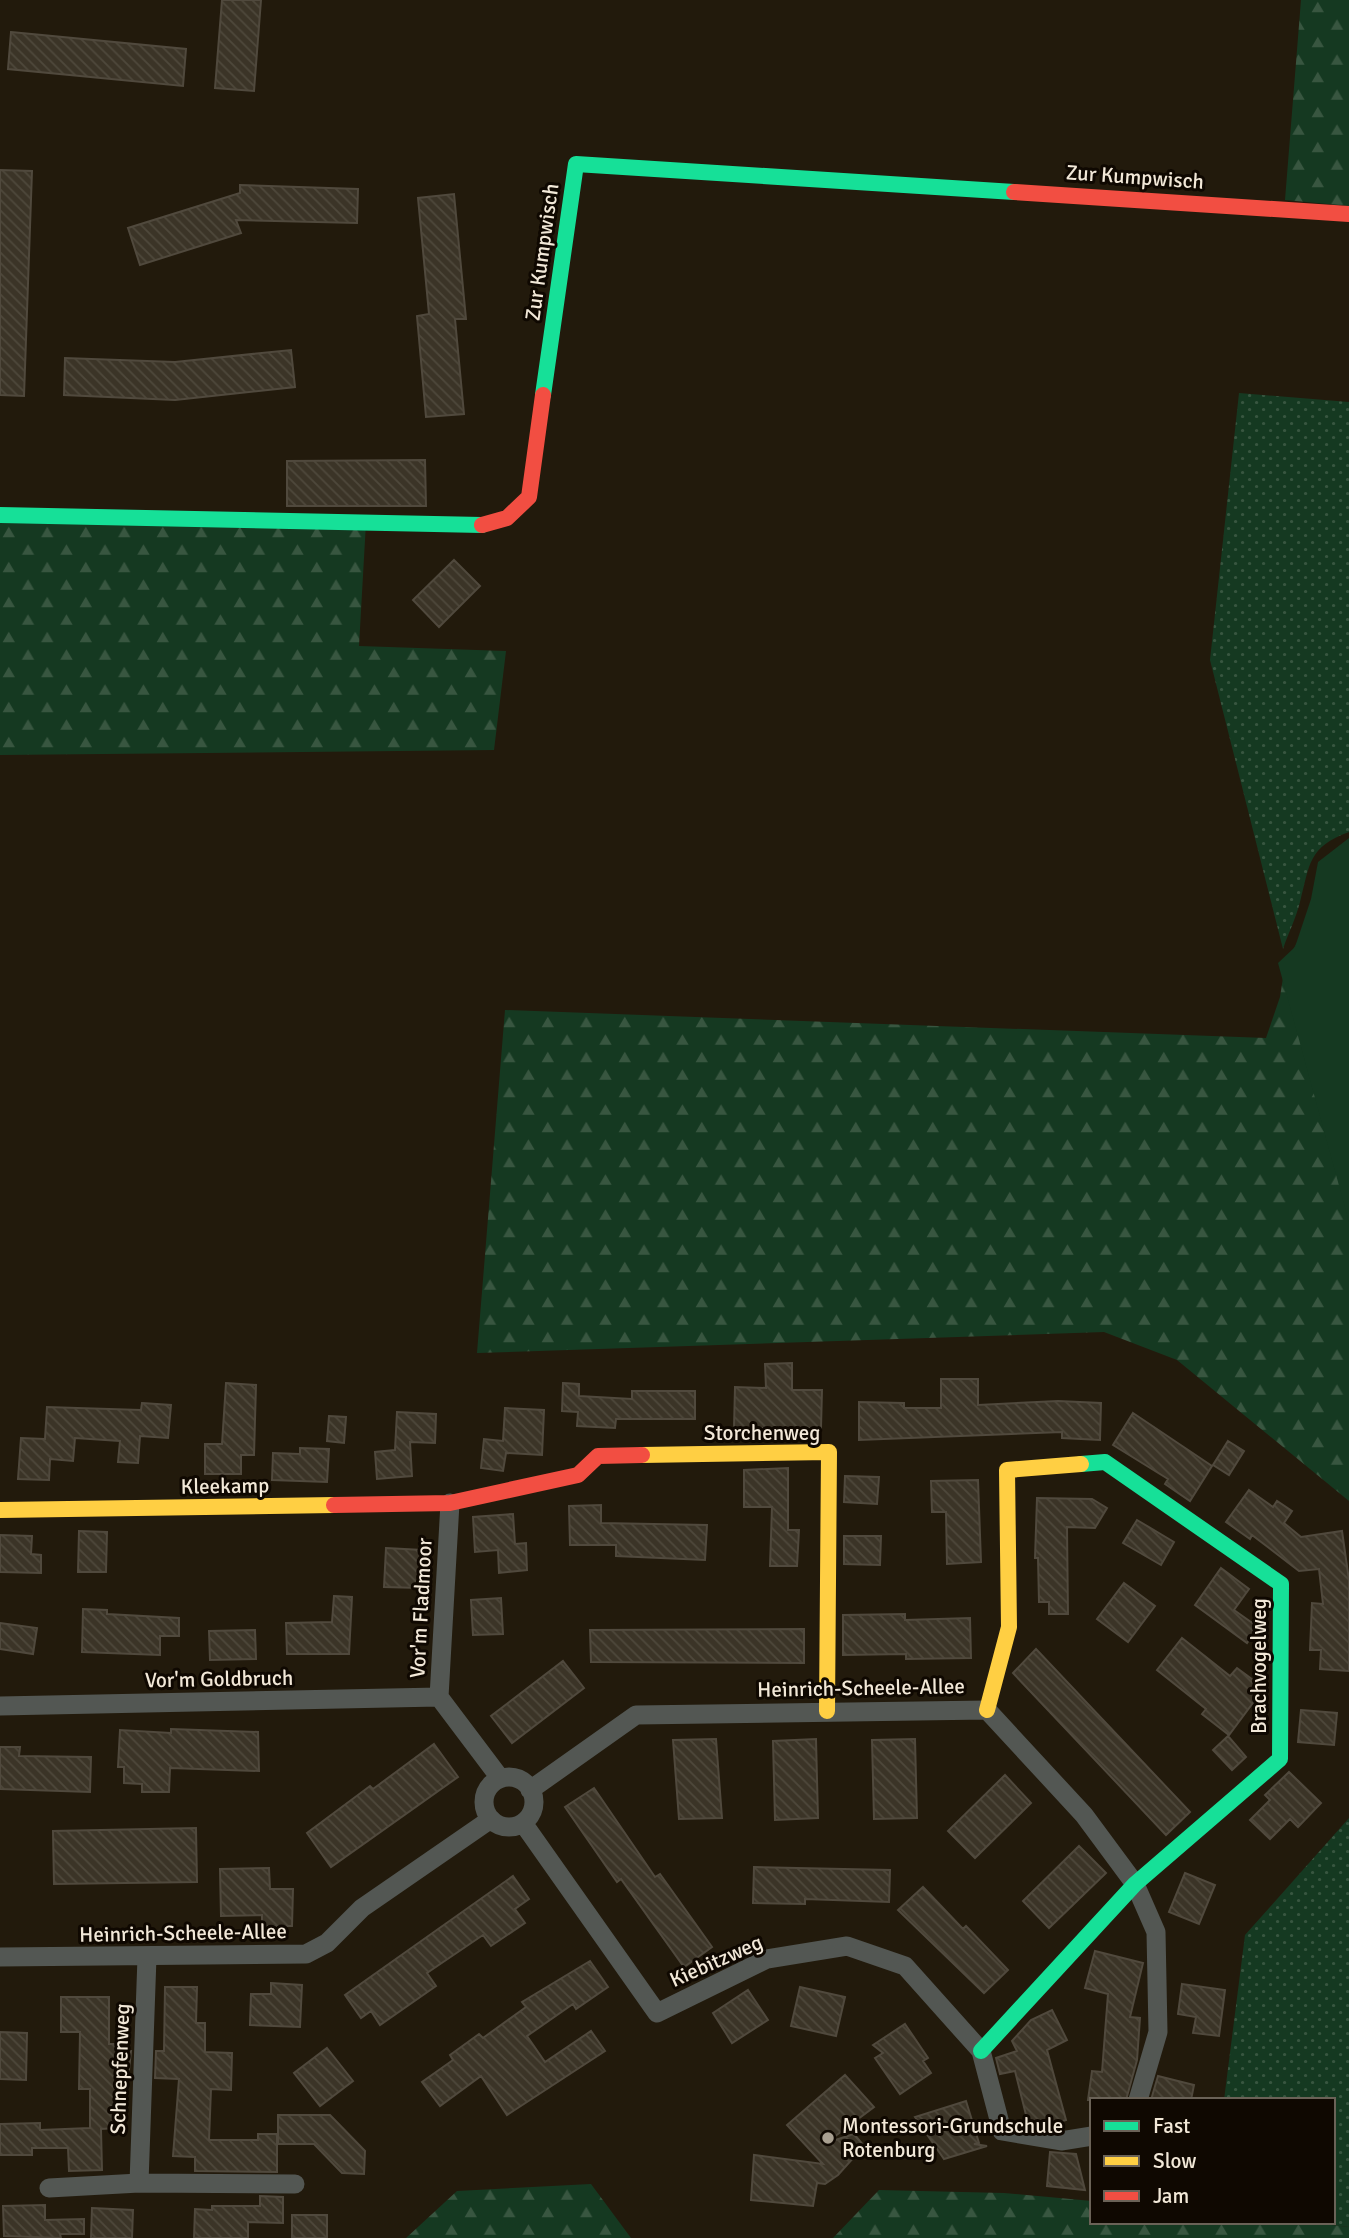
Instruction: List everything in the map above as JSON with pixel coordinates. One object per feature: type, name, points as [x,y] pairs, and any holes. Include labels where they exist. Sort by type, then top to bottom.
[{"type":"street","name":"Zur Kumpwisch","points":[[0,515],[476,527],[507,518],[528,497],[576,164],[1349,214]]},
{"type":"street","name":"Storchenweg","points":[[450,1503],[578,1475],[598,1455],[829,1452],[827,1711]]},
{"type":"street","name":"Brachvogelweg","points":[[981,2051],[1135,1884],[1280,1759],[1280,1584],[1105,1462],[1007,1470],[1009,1627],[987,1710]]},
{"type":"street","name":"Kleekamp","points":[[0,1510],[450,1503]]},
{"type":"street","name":"Vor'm Fladmoor","points":[[450,1503],[439,1697],[500,1779]]},
{"type":"street","name":"Vor'm Goldbruch","points":[[0,1706],[439,1697]]},
{"type":"street","name":"Heinrich-Scheele-Allee","points":[[530,1790],[636,1715],[987,1710],[1084,1815],[1135,1884]]},
{"type":"street","points":[[500,1779],[522,1781],[530,1790],[533,1807],[523,1822],[507,1827],[491,1819],[486,1812],[484,1798],[487,1789],[500,1779]]},
{"type":"street","name":"Heinrich-Scheele-Allee","points":[[0,1957],[306,1954],[327,1942],[362,1908],[491,1819]]},
{"type":"street","name":"Kiebitzweg","points":[[523,1822],[657,2013],[767,1959],[847,1946],[905,1966],[981,2051],[1002,2131],[1061,2141],[1090,2136]]},
{"type":"street","points":[[1135,1884],[1156,1932],[1158,2032],[1139,2098]]},
{"type":"street","name":"Schnepfenweg","points":[[139,2183],[147,1957]]},
{"type":"street","points":[[49,2188],[139,2183],[295,2184]]},
{"type":"green space","points":[[1301,0],[1349,0],[1349,206],[1285,200]]},
{"type":"green space","points":[[1239,393],[1349,402],[1349,832],[1325,844],[1313,858],[1283,949],[1210,660]]},
{"type":"green space","points":[[0,518],[366,522],[359,646],[506,651],[494,750],[0,755]]},
{"type":"green space","points":[[1349,838],[1349,1222],[1278,963],[1295,947],[1311,899],[1318,862]]},
{"type":"green space","points":[[1349,844],[1349,1501],[1177,1360],[1104,1332],[477,1353],[505,1010],[1266,1038],[1280,997],[1285,965]]},
{"type":"green space","points":[[1349,1818],[1349,2227],[1323,2224],[1335,2224],[1335,2098],[1224,2098],[1245,1935]]},
{"type":"green space","points":[[591,2184],[631,2238],[406,2238],[457,2191]]},
{"type":"green space","points":[[879,2190],[1004,2193],[1090,2201],[1090,2224],[1323,2224],[1349,2227],[1349,2238],[833,2238]]},
{"type":"building","points":[[222,0],[261,0],[254,91],[215,88]]},
{"type":"building","points":[[11,32],[186,49],[183,86],[8,69]]},
{"type":"building","points":[[0,170],[32,171],[24,396],[0,395]]},
{"type":"building","points":[[240,185],[358,189],[357,223],[236,220],[241,233],[140,265],[128,228],[240,193]]},
{"type":"building","points":[[454,194],[466,319],[455,319],[464,414],[426,417],[417,316],[429,314],[418,198]]},
{"type":"building","points":[[291,350],[295,387],[175,400],[64,395],[65,358],[175,362]]},
{"type":"building","points":[[425,460],[426,506],[287,506],[287,461]]},
{"type":"building","points":[[454,560],[480,586],[439,627],[413,600]]},
{"type":"building","points":[[792,1363],[792,1390],[822,1390],[821,1428],[734,1428],[735,1387],[766,1388],[765,1364]]},
{"type":"building","points":[[941,1379],[978,1379],[978,1405],[1058,1401],[1101,1403],[1100,1440],[1062,1438],[1062,1432],[859,1440],[859,1402],[904,1403],[904,1408],[941,1408]]},
{"type":"building","points":[[226,1383],[256,1385],[254,1455],[241,1455],[241,1474],[205,1474],[205,1444],[222,1444]]},
{"type":"building","points":[[563,1383],[579,1384],[579,1396],[632,1399],[632,1391],[695,1391],[695,1419],[616,1419],[615,1428],[577,1426],[578,1412],[562,1411]]},
{"type":"building","points":[[142,1403],[171,1405],[168,1438],[140,1436],[138,1463],[118,1462],[120,1441],[75,1438],[73,1461],[50,1459],[49,1480],[18,1479],[21,1438],[45,1439],[47,1407],[141,1410]]},
{"type":"building","points":[[505,1408],[544,1410],[542,1455],[506,1453],[503,1471],[481,1468],[484,1439],[503,1441]]},
{"type":"building","points":[[397,1412],[436,1414],[435,1443],[410,1442],[412,1476],[377,1479],[375,1452],[395,1450]]},
{"type":"building","points":[[1133,1413],[1212,1466],[1190,1501],[1165,1484],[1168,1479],[1113,1445]]},
{"type":"building","points":[[329,1416],[346,1417],[344,1443],[327,1441]]},
{"type":"building","points":[[1228,1441],[1244,1451],[1229,1475],[1213,1465]]},
{"type":"building","points":[[300,1448],[329,1449],[327,1482],[272,1480],[273,1453],[300,1454]]},
{"type":"building","points":[[788,1468],[788,1530],[799,1530],[797,1566],[770,1566],[772,1507],[744,1507],[744,1470]]},
{"type":"building","points":[[845,1476],[879,1477],[877,1504],[844,1502]]},
{"type":"building","points":[[978,1480],[981,1562],[947,1564],[946,1512],[932,1512],[931,1481]]},
{"type":"building","points":[[1249,1490],[1273,1507],[1277,1501],[1292,1511],[1284,1523],[1301,1537],[1342,1531],[1349,1580],[1349,1671],[1320,1669],[1321,1650],[1310,1650],[1312,1603],[1323,1604],[1319,1569],[1299,1571],[1252,1535],[1250,1539],[1226,1522]]},
{"type":"building","points":[[1037,1498],[1092,1499],[1107,1508],[1095,1528],[1067,1527],[1068,1614],[1049,1614],[1049,1602],[1039,1602],[1038,1558],[1035,1558]]},
{"type":"building","points":[[601,1505],[601,1523],[707,1525],[705,1560],[616,1556],[616,1545],[570,1545],[569,1506]]},
{"type":"building","points":[[513,1514],[515,1544],[526,1543],[527,1570],[499,1573],[498,1550],[475,1552],[473,1517]]},
{"type":"building","points":[[1137,1520],[1174,1542],[1161,1565],[1123,1543]]},
{"type":"building","points":[[79,1531],[107,1532],[106,1572],[78,1572]]},
{"type":"building","points":[[0,1535],[32,1536],[31,1554],[41,1555],[41,1573],[0,1572]]},
{"type":"building","points":[[844,1536],[881,1536],[880,1565],[844,1564]]},
{"type":"building","points":[[386,1548],[422,1550],[420,1588],[384,1587]]},
{"type":"building","points":[[1221,1568],[1249,1589],[1234,1610],[1258,1627],[1247,1643],[1195,1605]]},
{"type":"building","points":[[1124,1583],[1155,1606],[1128,1642],[1097,1619]]},
{"type":"building","points":[[334,1596],[352,1597],[349,1654],[287,1654],[286,1623],[332,1622]]},
{"type":"building","points":[[501,1598],[503,1634],[473,1635],[471,1600]]},
{"type":"building","points":[[83,1609],[107,1610],[107,1614],[179,1618],[179,1636],[160,1636],[160,1655],[82,1652]]},
{"type":"building","points":[[905,1614],[905,1620],[970,1618],[971,1658],[906,1659],[906,1654],[843,1655],[843,1615]]},
{"type":"building","points":[[0,1623],[37,1628],[33,1654],[0,1649]]},
{"type":"building","points":[[804,1629],[804,1663],[591,1662],[590,1630]]},
{"type":"building","points":[[255,1630],[256,1659],[210,1660],[209,1631]]},
{"type":"building","points":[[1182,1638],[1230,1676],[1237,1668],[1264,1688],[1229,1735],[1202,1714],[1206,1709],[1157,1670]]},
{"type":"building","points":[[1036,1649],[1190,1812],[1166,1835],[1013,1673]]},
{"type":"building","points":[[563,1661],[584,1688],[512,1743],[491,1716]]},
{"type":"building","points":[[1301,1710],[1337,1713],[1334,1745],[1298,1742]]},
{"type":"building","points":[[171,1729],[258,1732],[259,1771],[170,1768],[169,1792],[142,1792],[142,1784],[124,1783],[124,1767],[118,1767],[120,1730],[171,1733]]},
{"type":"building","points":[[1228,1736],[1246,1757],[1232,1770],[1213,1750]]},
{"type":"building","points":[[716,1739],[722,1818],[679,1819],[673,1740]]},
{"type":"building","points":[[816,1739],[818,1818],[775,1820],[773,1741]]},
{"type":"building","points":[[915,1739],[917,1818],[874,1819],[872,1740]]},
{"type":"building","points":[[434,1744],[458,1777],[331,1867],[307,1833],[370,1786],[373,1789]]},
{"type":"building","points":[[0,1747],[20,1747],[19,1756],[91,1757],[90,1792],[0,1789]]},
{"type":"building","points":[[1289,1772],[1321,1803],[1298,1827],[1290,1819],[1270,1839],[1250,1820],[1270,1800],[1265,1795]]},
{"type":"building","points":[[1005,1775],[1031,1803],[975,1858],[948,1831]]},
{"type":"building","points":[[594,1788],[655,1877],[660,1874],[712,1947],[684,1967],[621,1879],[617,1882],[565,1807]]},
{"type":"building","points":[[196,1828],[197,1882],[54,1884],[53,1831]]},
{"type":"building","points":[[1079,1846],[1106,1873],[1049,1928],[1023,1901]]},
{"type":"building","points":[[754,1867],[890,1870],[889,1902],[805,1899],[805,1904],[753,1903]]},
{"type":"building","points":[[269,1868],[270,1889],[293,1889],[292,1926],[262,1926],[262,1915],[221,1916],[220,1869]]},
{"type":"building","points":[[1185,1873],[1215,1885],[1199,1924],[1169,1912]]},
{"type":"building","points":[[513,1876],[529,1899],[515,1909],[525,1923],[491,1946],[483,1935],[427,1973],[436,1986],[380,2025],[371,2011],[361,2018],[345,1995]]},
{"type":"building","points":[[923,1887],[963,1929],[966,1926],[1008,1970],[984,1993],[898,1910]]},
{"type":"building","points":[[1095,1951],[1143,1963],[1130,2017],[1140,2018],[1137,2060],[1127,2098],[1088,2100],[1092,2071],[1102,2072],[1108,1994],[1085,1988]]},
{"type":"building","points":[[590,1961],[608,1987],[576,2009],[573,2004],[527,2036],[545,2062],[591,2031],[605,2051],[507,2115],[481,2076],[440,2106],[422,2082],[453,2060],[450,2055],[479,2034],[483,2038],[526,2007],[522,2002]]},
{"type":"building","points":[[271,1983],[302,1985],[300,2027],[250,2025],[251,1994],[271,1994]]},
{"type":"building","points":[[1182,1984],[1225,1990],[1219,2036],[1193,2033],[1196,2017],[1178,2014]]},
{"type":"building","points":[[165,1987],[197,1987],[196,2023],[205,2023],[205,2052],[232,2053],[231,2090],[211,2089],[209,2140],[258,2140],[258,2134],[277,2134],[277,2172],[195,2171],[195,2157],[173,2156],[179,2079],[155,2078],[156,2051],[164,2051]]},
{"type":"building","points":[[800,1987],[845,1997],[836,2036],[791,2026]]},
{"type":"building","points":[[748,1990],[768,2020],[732,2043],[713,2013]]},
{"type":"building","points":[[61,1997],[109,1997],[109,2044],[128,2044],[128,2051],[131,2051],[127,2089],[117,2089],[117,2128],[101,2129],[102,2170],[69,2171],[68,2148],[32,2148],[32,2155],[0,2155],[0,2124],[40,2123],[40,2130],[90,2128],[90,2089],[79,2089],[80,2032],[61,2032]]},
{"type":"building","points":[[1052,2010],[1067,2040],[1047,2050],[1066,2120],[1045,2126],[1028,2123],[1015,2071],[1000,2074],[996,2058],[1017,2051],[1012,2041],[1031,2020]]},
{"type":"building","points":[[905,2024],[928,2058],[923,2061],[931,2073],[900,2094],[875,2058],[883,2053],[873,2045]]},
{"type":"building","points":[[0,2032],[27,2033],[26,2080],[0,2079]]},
{"type":"building","points":[[327,2048],[353,2081],[320,2106],[294,2073]]},
{"type":"building","name":"Montessori-Grundschule Rotenburg","points":[[845,2075],[874,2107],[826,2143],[854,2134],[864,2146],[838,2175],[825,2184],[817,2183],[813,2206],[751,2200],[754,2155],[823,2164],[787,2125]]},
{"type":"building","points":[[1158,2076],[1194,2085],[1191,2098],[1152,2098]]},
{"type":"building","points":[[966,2101],[979,2143],[974,2144],[987,2146],[944,2159],[915,2117]]},
{"type":"building","points":[[278,2115],[330,2115],[365,2151],[364,2174],[342,2173],[314,2144],[278,2144]]},
{"type":"building","points":[[1050,2152],[1076,2154],[1085,2190],[1047,2186]]},
{"type":"building","points":[[260,2196],[283,2197],[283,2223],[248,2222],[248,2238],[194,2238],[195,2209],[212,2210],[212,2206],[260,2206]]},
{"type":"building","points":[[45,2205],[45,2220],[84,2219],[84,2234],[60,2234],[61,2238],[4,2236],[3,2206]]},
{"type":"building","points":[[92,2208],[133,2210],[132,2238],[91,2238]]},
{"type":"building","points":[[292,2215],[327,2215],[327,2238],[292,2238]]},
{"type":"traffic: fast","points":[[543,395],[576,164],[1014,192]]},
{"type":"traffic: fast","points":[[0,515],[482,525]]},
{"type":"traffic: fast","points":[[981,2051],[1135,1884],[1280,1759],[1281,1584],[1105,1462],[1081,1464]]},
{"type":"traffic: slow","points":[[642,1455],[829,1452],[827,1711]]},
{"type":"traffic: slow","points":[[987,1710],[1009,1627],[1007,1470],[1081,1464]]},
{"type":"traffic: slow","points":[[0,1510],[334,1505]]},
{"type":"traffic: jam","points":[[1014,192],[1349,214]]},
{"type":"traffic: jam","points":[[482,525],[507,518],[529,497],[543,395]]},
{"type":"traffic: jam","points":[[334,1505],[450,1503],[578,1475],[598,1456],[642,1455]]},
{"type":"place","name":"Montessori-Grundschule Rotenburg","points":[[828,2138]]}]
